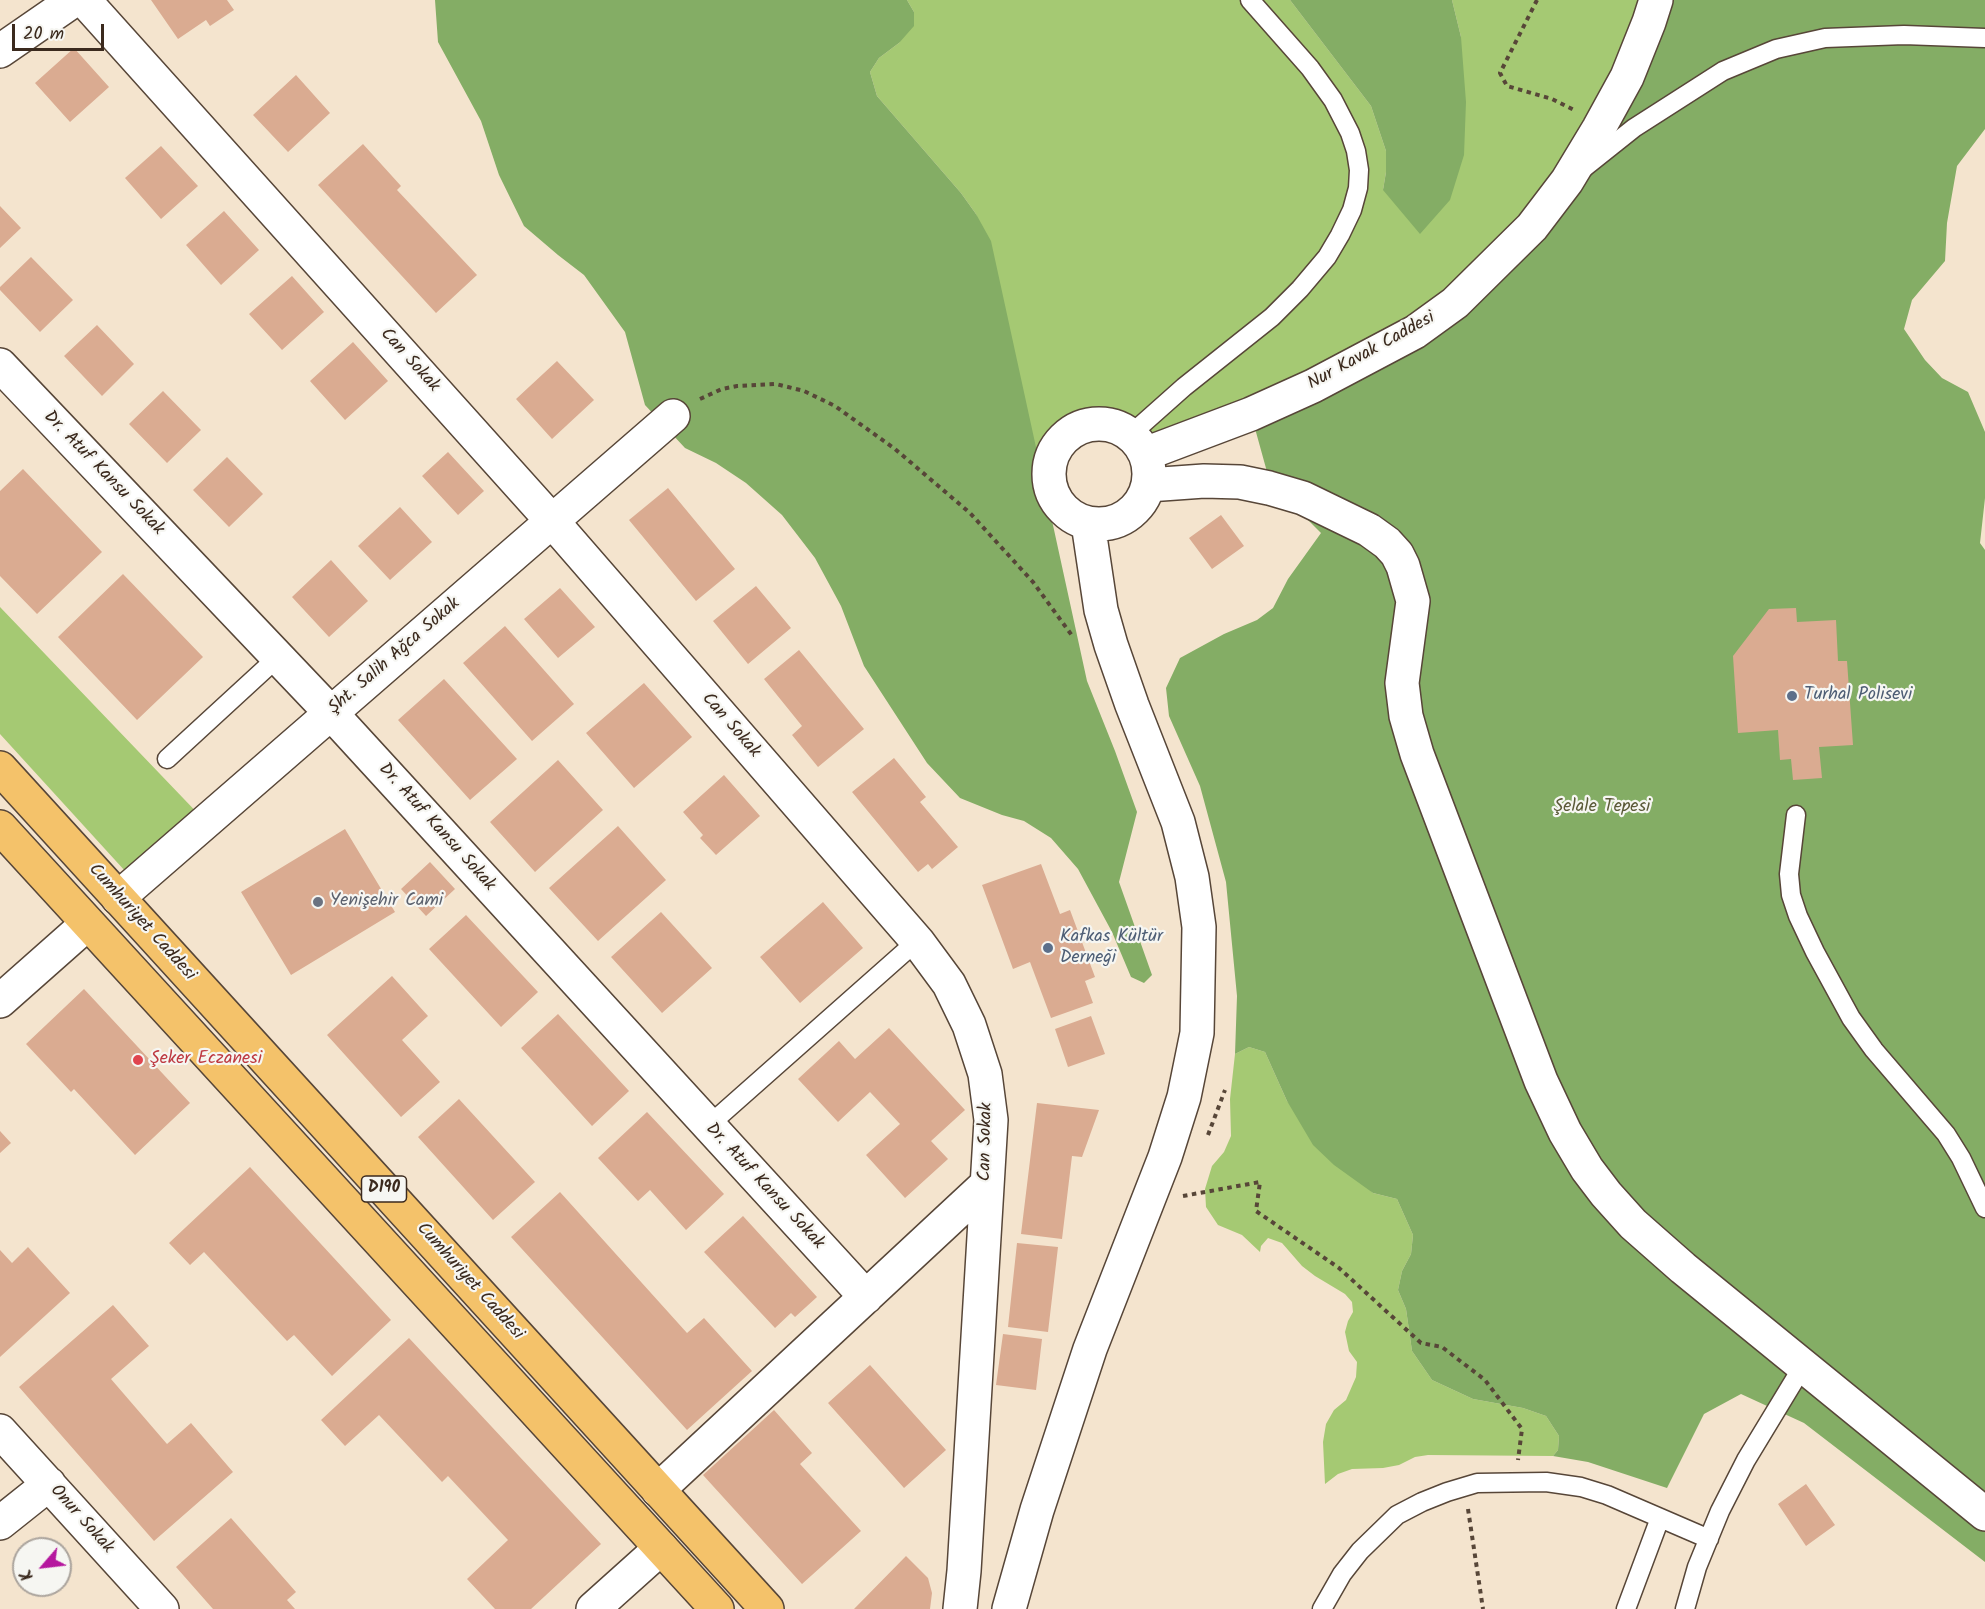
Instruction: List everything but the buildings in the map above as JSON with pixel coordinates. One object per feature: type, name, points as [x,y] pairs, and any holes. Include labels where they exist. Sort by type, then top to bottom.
[{"type":"highway","name":"Cumhuriyet Caddesi","points":[[0,768],[767,1609]]},
{"type":"highway","name":"Cumhuriyet Caddesi","points":[[0,827],[717,1609]]},
{"type":"street","points":[[0,51],[74,0]]},
{"type":"street","name":"Can Sokak","points":[[84,0],[552,521],[916,941],[949,984],[969,1025],[985,1074],[991,1120],[960,1609]]},
{"type":"street","name":"Nur Kavak Caddesi","points":[[1141,458],[1314,386],[1414,332],[1455,303],[1532,227],[1566,181],[1627,77],[1656,0]]},
{"type":"street","name":"Dr. Atuf Kansu Sokak","points":[[0,365],[330,712],[866,1297]]},
{"type":"street","name":"Şht. Salih Ağca Sokak","points":[[118,898],[673,416]]},
{"type":"street","points":[[1141,458],[1143,500],[1119,521],[1104,525],[1088,523],[1073,517],[1061,507],[1053,494],[1049,479],[1050,463],[1056,448],[1066,436],[1079,428],[1094,423],[1110,425],[1141,458],[1213,481],[1240,482],[1302,498],[1369,530],[1387,543],[1397,554],[1403,566],[1413,601],[1402,683],[1406,716],[1417,754],[1537,1070],[1564,1132],[1587,1169],[1633,1224],[1693,1276],[1985,1514]]},
{"type":"street","points":[[1009,1609],[1037,1510],[1090,1349],[1165,1157],[1184,1097],[1197,1033],[1199,927],[1192,877],[1178,822],[1111,645],[1101,610],[1088,523]]},
{"type":"street","points":[[0,1001],[87,924]]},
{"type":"street","points":[[658,1490],[987,1184]]},
{"type":"street","name":"Onur Sokak","points":[[0,1431],[162,1609]]},
{"type":"street","points":[[0,1523],[49,1484]]},
{"type":"street","points":[[593,1609],[661,1548]]},
{"type":"lane","points":[[1141,458],[1184,387],[1272,317],[1327,257],[1352,210],[1358,188],[1359,170],[1356,151],[1350,133],[1333,100],[1310,68],[1250,0]]},
{"type":"lane","points":[[1566,181],[1634,128],[1713,77],[1776,49],[1825,38],[1904,35],[1985,38]]},
{"type":"lane","points":[[167,759],[278,657]]},
{"type":"lane","points":[[1796,815],[1789,874],[1791,895],[1815,952],[1851,1018],[1874,1050],[1946,1134],[1961,1158],[1985,1208]]},
{"type":"lane","points":[[708,1126],[916,941]]},
{"type":"lane","points":[[1686,1609],[1697,1567],[1746,1460],[1803,1366]]},
{"type":"lane","points":[[1322,1609],[1342,1574],[1360,1551],[1397,1515],[1422,1502],[1477,1484],[1546,1482],[1581,1487],[1607,1495],[1709,1539]]},
{"type":"lane","points":[[1626,1609],[1660,1518]]},
{"type":"path","points":[[1537,0],[1500,74],[1507,86],[1552,99],[1579,113],[1599,128]]},
{"type":"path","points":[[673,416],[704,397],[737,386],[776,384],[819,397],[895,449],[970,513],[1033,582],[1080,645],[1089,648],[1111,645]]},
{"type":"path","points":[[1182,1196],[1260,1182],[1257,1211],[1339,1269],[1420,1343],[1442,1347],[1485,1380],[1522,1429],[1515,1482]]},
{"type":"path","points":[[1465,1487],[1482,1609]]},
{"type":"green space","points":[[435,0],[907,0],[914,12],[914,26],[899,43],[879,58],[870,72],[877,96],[961,193],[991,241],[1087,681],[1137,812],[1119,882],[1152,975],[1144,983],[1131,977],[1112,932],[1078,869],[1051,838],[1024,821],[960,798],[927,763],[864,666],[841,606],[815,558],[782,515],[746,483],[716,463],[685,448],[645,405],[625,332],[584,275],[524,226],[499,175],[481,121],[438,42]]},
{"type":"green space","points":[[907,0],[1290,0],[1371,106],[1386,151],[1383,190],[1461,37],[1452,0],[1656,0],[1627,77],[1455,303],[1145,454],[1125,431],[1110,425],[1095,424],[1079,428],[1066,436],[1056,448],[1050,463],[1049,479],[1043,480],[976,214],[961,193],[877,96],[870,72],[879,58],[899,43],[914,12]]},
{"type":"green space","points":[[1290,0],[1452,0],[1461,37],[1466,102],[1464,155],[1450,200],[1420,234],[1383,190],[1386,151],[1371,106]]},
{"type":"green space","name":"Şelale Tepesi","points":[[1656,0],[1985,0],[1985,129],[1957,166],[1947,223],[1945,261],[1912,300],[1904,329],[1925,360],[1942,378],[1968,392],[1985,432],[1985,498],[1980,543],[1985,550],[1985,1562],[1804,1423],[1741,1394],[1704,1414],[1667,1488],[1588,1462],[1553,1456],[1558,1450],[1559,1436],[1546,1416],[1523,1408],[1473,1399],[1432,1380],[1412,1351],[1406,1309],[1398,1290],[1402,1271],[1411,1254],[1413,1235],[1397,1199],[1373,1193],[1334,1165],[1313,1145],[1287,1101],[1265,1052],[1249,1047],[1235,1054],[1237,996],[1226,882],[1200,786],[1169,716],[1166,688],[1180,658],[1224,634],[1257,620],[1273,608],[1288,579],[1321,533],[1305,517],[1277,508],[1251,414],[1313,386],[1532,227]]},
{"type":"green space","points":[[0,607],[206,822],[136,883],[0,734]]},
{"type":"green space","points":[[1249,1047],[1265,1052],[1287,1101],[1373,1193],[1397,1199],[1413,1235],[1411,1254],[1402,1271],[1398,1290],[1406,1309],[1412,1351],[1432,1380],[1473,1399],[1523,1408],[1546,1416],[1559,1436],[1558,1450],[1553,1456],[1428,1455],[1383,1468],[1352,1469],[1338,1474],[1325,1484],[1323,1442],[1326,1424],[1334,1410],[1346,1400],[1356,1377],[1357,1362],[1349,1351],[1345,1332],[1353,1312],[1352,1302],[1345,1294],[1302,1266],[1282,1243],[1268,1238],[1261,1246],[1260,1252],[1242,1235],[1218,1225],[1206,1207],[1205,1189],[1212,1166],[1224,1152],[1231,1136],[1230,1099],[1235,1054]]},
{"type":"place","name":"Turhal Polisevi","points":[[1792,696]]},
{"type":"place","name":"Yenişehir Cami","points":[[318,902]]},
{"type":"place","name":"Kafkas Kültür Derneği","points":[[1048,948]]},
{"type":"place","name":"Şeker Eczanesi","points":[[138,1060]]}]
